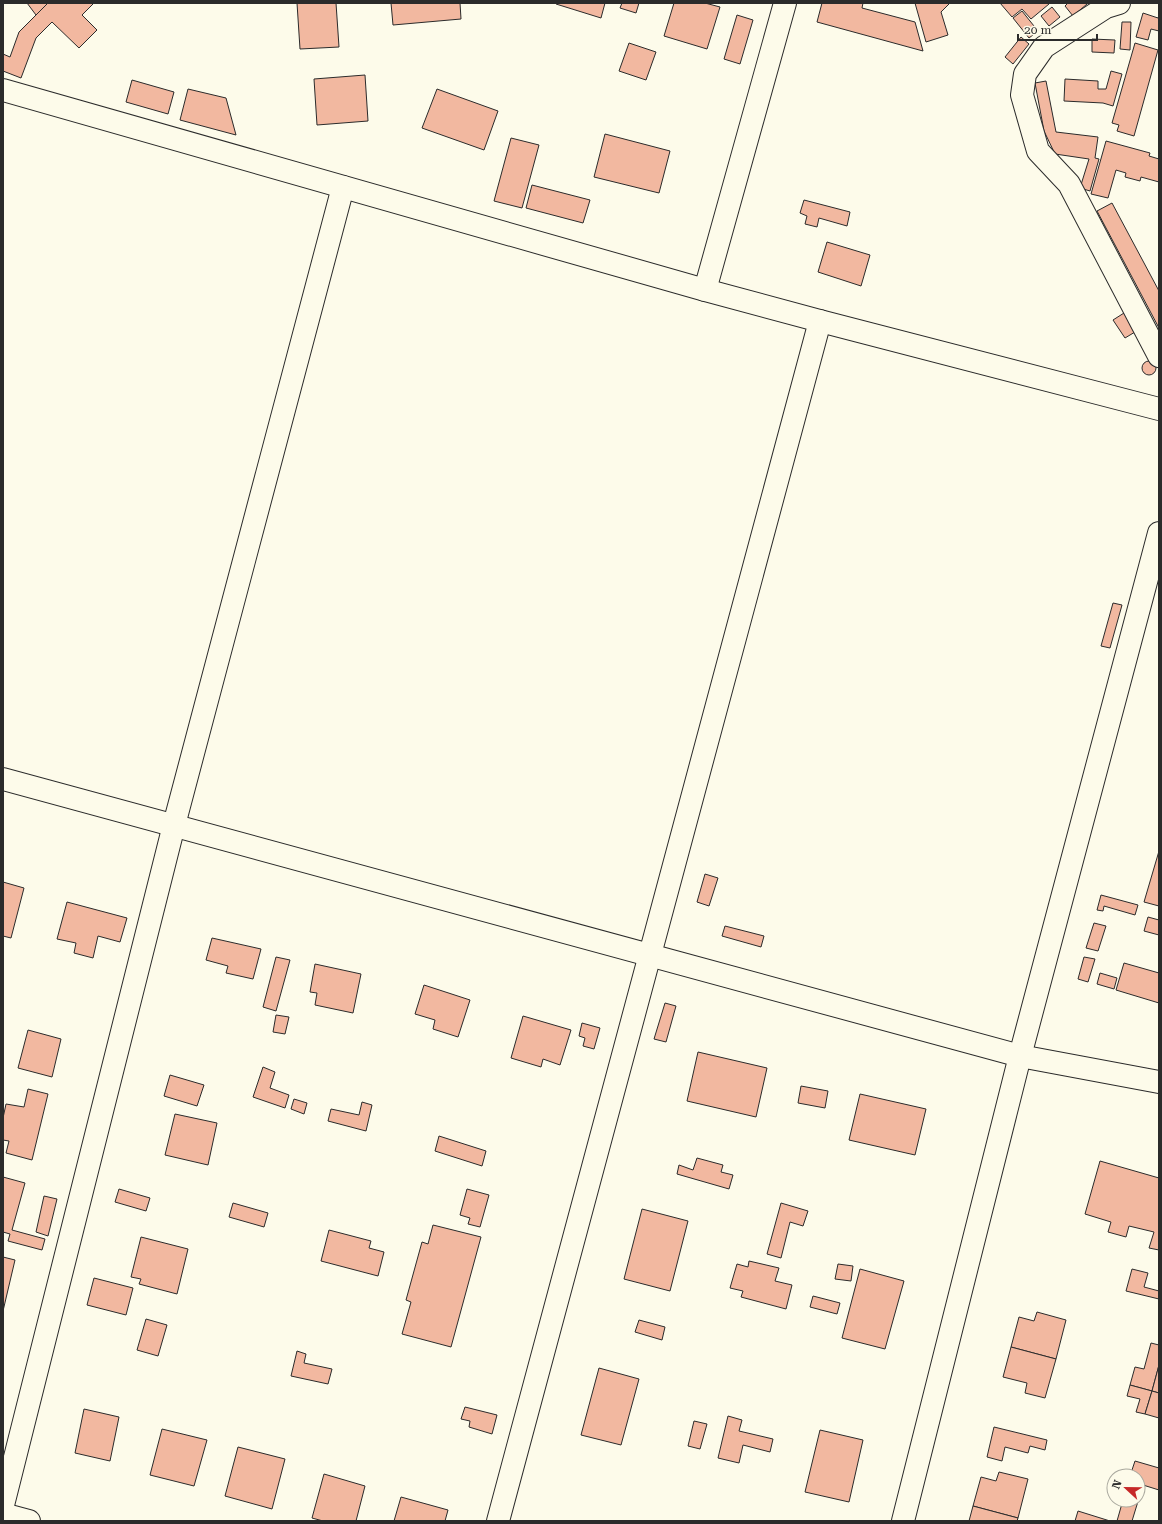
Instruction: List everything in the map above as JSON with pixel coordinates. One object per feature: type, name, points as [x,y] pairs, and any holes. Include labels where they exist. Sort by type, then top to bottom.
[{"type":"main road","points":[[705,290],[785,3]]},
{"type":"main road","points":[[1120,3],[1106,8],[1044,47],[1025,74],[1022,95],[1038,151],[1069,184],[1159,356]]},
{"type":"main road","points":[[3,90],[705,290],[1159,409]]},
{"type":"main road","points":[[3,1505],[174,825],[343,187]]},
{"type":"main road","points":[[498,1521],[820,321]]},
{"type":"main road","points":[[903,1521],[1020,1056],[1159,533]]},
{"type":"main road","points":[[3,779],[1020,1056],[1159,1082]]},
{"type":"main road","points":[[3,1514],[30,1521]]},
{"type":"building","points":[[27,3],[48,3],[36,15]]},
{"type":"building","points":[[48,3],[94,3],[82,15],[97,30],[79,48],[52,22],[36,38],[21,78],[3,71],[3,54],[10,57],[19,32]]},
{"type":"building","points":[[297,3],[336,3],[339,47],[300,49]]},
{"type":"building","points":[[391,3],[460,3],[461,19],[393,25]]},
{"type":"building","points":[[556,3],[605,3],[601,18]]},
{"type":"building","points":[[622,3],[639,3],[636,13],[620,8]]},
{"type":"building","points":[[674,3],[705,3],[720,7],[707,49],[664,36]]},
{"type":"building","points":[[822,3],[863,3],[862,8],[915,22],[923,51],[817,22]]},
{"type":"building","points":[[915,3],[950,3],[941,12],[948,35],[926,42]]},
{"type":"building","points":[[1000,3],[1049,4],[1031,19],[1022,9],[1012,17]]},
{"type":"building","points":[[1068,3],[1087,4],[1073,16],[1065,6]]},
{"type":"building","points":[[1052,7],[1060,17],[1049,26],[1041,16]]},
{"type":"building","points":[[1022,11],[1038,31],[1029,38],[1013,18]]},
{"type":"building","points":[[1143,13],[1158,18],[1159,15],[1159,31],[1151,29],[1148,40],[1136,37]]},
{"type":"building","points":[[737,15],[753,20],[740,64],[724,59]]},
{"type":"building","points":[[1122,22],[1131,22],[1130,50],[1120,49]]},
{"type":"building","points":[[1021,37],[1029,44],[1013,64],[1005,57]]},
{"type":"building","points":[[1092,39],[1115,40],[1114,53],[1092,52]]},
{"type":"building","points":[[629,43],[656,52],[646,80],[619,71]]},
{"type":"building","points":[[1135,43],[1158,50],[1134,136],[1117,131],[1119,125],[1112,123]]},
{"type":"building","points":[[1111,71],[1122,74],[1113,106],[1103,103],[1064,101],[1065,79],[1098,81],[1098,89],[1106,89]]},
{"type":"building","points":[[365,75],[368,121],[317,125],[314,79]]},
{"type":"building","points":[[132,80],[174,92],[168,114],[126,102]]},
{"type":"building","points":[[1046,81],[1056,132],[1098,137],[1095,158],[1099,159],[1090,191],[1080,188],[1089,159],[1055,154],[1044,131],[1035,83]]},
{"type":"building","points":[[188,89],[226,98],[236,135],[180,120]]},
{"type":"building","points":[[437,89],[498,111],[484,150],[422,128]]},
{"type":"building","points":[[605,134],[670,151],[659,193],[594,177]]},
{"type":"building","points":[[511,138],[539,145],[522,208],[494,201]]},
{"type":"building","points":[[1106,141],[1150,153],[1149,156],[1159,159],[1159,182],[1141,177],[1140,181],[1125,177],[1126,173],[1116,170],[1108,198],[1091,194]]},
{"type":"building","points":[[532,185],[590,200],[583,223],[526,208]]},
{"type":"building","points":[[804,200],[850,212],[847,226],[819,218],[817,227],[805,224],[807,216],[800,213]]},
{"type":"building","points":[[1112,203],[1159,291],[1159,328],[1097,211]]},
{"type":"building","points":[[827,242],[870,255],[861,286],[818,272]]},
{"type":"building","points":[[1124,313],[1135,332],[1125,338],[1113,320]]},
{"type":"building","points":[[1146,361],[1152,361],[1156,365],[1156,371],[1152,375],[1146,375],[1142,371],[1142,365]]},
{"type":"building","points":[[1113,603],[1122,605],[1110,648],[1101,646]]},
{"type":"building","points":[[1159,851],[1159,906],[1144,902]]},
{"type":"building","points":[[705,874],[718,878],[709,906],[697,902]]},
{"type":"building","points":[[3,882],[24,888],[11,938],[3,936]]},
{"type":"building","points":[[1101,895],[1138,905],[1135,915],[1104,906],[1103,911],[1097,910]]},
{"type":"building","points":[[67,902],[127,918],[120,942],[98,936],[93,958],[74,953],[76,943],[57,939]]},
{"type":"building","points":[[1148,917],[1159,920],[1159,935],[1144,931]]},
{"type":"building","points":[[1094,923],[1106,926],[1098,951],[1086,948]]},
{"type":"building","points":[[725,926],[764,936],[761,947],[722,936]]},
{"type":"building","points":[[212,938],[261,949],[253,979],[226,973],[228,966],[206,960]]},
{"type":"building","points":[[276,957],[290,960],[276,1011],[263,1007]]},
{"type":"building","points":[[1084,957],[1095,959],[1088,982],[1078,979]]},
{"type":"building","points":[[1124,963],[1159,973],[1159,1003],[1116,990]]},
{"type":"building","points":[[315,964],[361,974],[353,1013],[315,1005],[317,993],[310,992]]},
{"type":"building","points":[[1100,973],[1117,978],[1114,989],[1097,984]]},
{"type":"building","points":[[424,985],[470,1000],[458,1037],[433,1029],[435,1020],[415,1014]]},
{"type":"building","points":[[665,1003],[676,1006],[666,1042],[654,1039]]},
{"type":"building","points":[[276,1015],[289,1017],[285,1034],[273,1032]]},
{"type":"building","points":[[523,1016],[571,1030],[560,1065],[543,1059],[541,1067],[511,1058]]},
{"type":"building","points":[[582,1023],[600,1028],[594,1049],[583,1046],[585,1038],[579,1036]]},
{"type":"building","points":[[28,1030],[61,1039],[52,1077],[18,1068]]},
{"type":"building","points":[[698,1052],[767,1068],[756,1117],[687,1101]]},
{"type":"building","points":[[263,1067],[275,1072],[270,1088],[289,1095],[285,1108],[253,1097]]},
{"type":"building","points":[[170,1075],[204,1085],[197,1106],[164,1096]]},
{"type":"building","points":[[801,1086],[828,1091],[825,1108],[798,1103]]},
{"type":"building","points":[[28,1089],[48,1094],[32,1160],[6,1153],[9,1141],[3,1140],[3,1118],[6,1104],[24,1107]]},
{"type":"building","points":[[860,1094],[926,1109],[915,1155],[849,1140]]},
{"type":"building","points":[[294,1099],[307,1103],[304,1114],[291,1109]]},
{"type":"building","points":[[362,1102],[372,1105],[366,1131],[328,1121],[331,1109],[359,1115]]},
{"type":"building","points":[[175,1114],[217,1123],[208,1165],[165,1155]]},
{"type":"building","points":[[439,1136],[486,1151],[482,1166],[435,1151]]},
{"type":"building","points":[[697,1158],[723,1165],[721,1172],[733,1175],[729,1189],[677,1174],[679,1165],[693,1170]]},
{"type":"building","points":[[1100,1161],[1159,1178],[1159,1250],[1149,1248],[1154,1232],[1129,1226],[1126,1237],[1108,1232],[1111,1222],[1085,1214]]},
{"type":"building","points":[[3,1177],[25,1183],[12,1230],[45,1239],[42,1250],[8,1241],[10,1234],[3,1232]]},
{"type":"building","points":[[119,1189],[150,1198],[146,1211],[115,1202]]},
{"type":"building","points":[[467,1189],[489,1195],[480,1227],[468,1224],[470,1218],[460,1215]]},
{"type":"building","points":[[44,1196],[57,1199],[48,1236],[36,1232]]},
{"type":"building","points":[[233,1203],[268,1213],[264,1227],[229,1217]]},
{"type":"building","points":[[781,1203],[808,1211],[803,1226],[790,1222],[781,1258],[767,1254]]},
{"type":"building","points":[[642,1209],[688,1221],[670,1291],[624,1279]]},
{"type":"building","points":[[433,1225],[481,1237],[451,1347],[402,1334],[411,1302],[406,1300],[422,1242],[428,1244]]},
{"type":"building","points":[[329,1230],[371,1241],[369,1248],[384,1252],[378,1276],[321,1261]]},
{"type":"building","points":[[141,1237],[188,1249],[177,1294],[139,1284],[141,1279],[131,1277]]},
{"type":"building","points":[[3,1257],[15,1260],[3,1311]]},
{"type":"building","points":[[749,1261],[779,1268],[775,1281],[792,1285],[786,1309],[741,1297],[743,1291],[730,1288],[737,1264],[748,1267]]},
{"type":"building","points":[[838,1264],[853,1266],[851,1281],[835,1279]]},
{"type":"building","points":[[860,1269],[904,1281],[885,1349],[842,1338]]},
{"type":"building","points":[[1132,1269],[1148,1273],[1144,1287],[1159,1291],[1159,1299],[1126,1291]]},
{"type":"building","points":[[94,1278],[133,1288],[126,1315],[87,1305]]},
{"type":"building","points":[[813,1296],[840,1303],[837,1314],[810,1307]]},
{"type":"building","points":[[1037,1312],[1066,1320],[1056,1359],[1011,1347],[1019,1317],[1034,1321]]},
{"type":"building","points":[[146,1319],[167,1325],[158,1356],[137,1350]]},
{"type":"building","points":[[639,1320],[665,1327],[662,1340],[635,1332]]},
{"type":"building","points":[[1151,1343],[1159,1345],[1159,1365],[1152,1391],[1130,1385],[1135,1367],[1144,1369]]},
{"type":"building","points":[[1011,1347],[1056,1359],[1045,1398],[1025,1393],[1027,1383],[1003,1377]]},
{"type":"building","points":[[297,1351],[306,1354],[304,1363],[332,1369],[328,1384],[291,1376]]},
{"type":"building","points":[[1159,1365],[1159,1393],[1152,1391]]},
{"type":"building","points":[[599,1368],[639,1379],[621,1445],[581,1435]]},
{"type":"building","points":[[1130,1385],[1152,1391],[1145,1414],[1136,1412],[1140,1399],[1127,1396]]},
{"type":"building","points":[[1152,1391],[1159,1393],[1159,1418],[1145,1414]]},
{"type":"building","points":[[465,1407],[497,1415],[492,1434],[469,1427],[470,1421],[461,1419]]},
{"type":"building","points":[[84,1409],[119,1417],[110,1461],[75,1453]]},
{"type":"building","points":[[728,1416],[742,1420],[739,1431],[773,1439],[770,1452],[743,1445],[739,1463],[718,1458]]},
{"type":"building","points":[[694,1421],[707,1424],[700,1449],[688,1446]]},
{"type":"building","points":[[994,1427],[1047,1440],[1045,1450],[1030,1446],[1028,1453],[1005,1447],[1002,1461],[987,1457]]},
{"type":"building","points":[[162,1429],[207,1440],[194,1486],[150,1475]]},
{"type":"building","points":[[820,1430],[863,1440],[849,1502],[805,1492]]},
{"type":"building","points":[[238,1447],[285,1459],[272,1509],[225,1496]]},
{"type":"building","points":[[1135,1461],[1159,1468],[1159,1490],[1146,1486],[1146,1468],[1133,1468]]},
{"type":"building","points":[[999,1472],[1028,1479],[1018,1518],[973,1506],[981,1477],[996,1481]]},
{"type":"building","points":[[324,1474],[365,1486],[356,1521],[323,1521],[312,1518]]},
{"type":"building","points":[[401,1497],[448,1510],[445,1521],[394,1521]]},
{"type":"building","points":[[973,1506],[1018,1518],[1017,1521],[969,1521]]},
{"type":"building","points":[[1121,1508],[1136,1508],[1132,1521],[1117,1521]]},
{"type":"building","points":[[1078,1511],[1110,1521],[1075,1521]]}]
